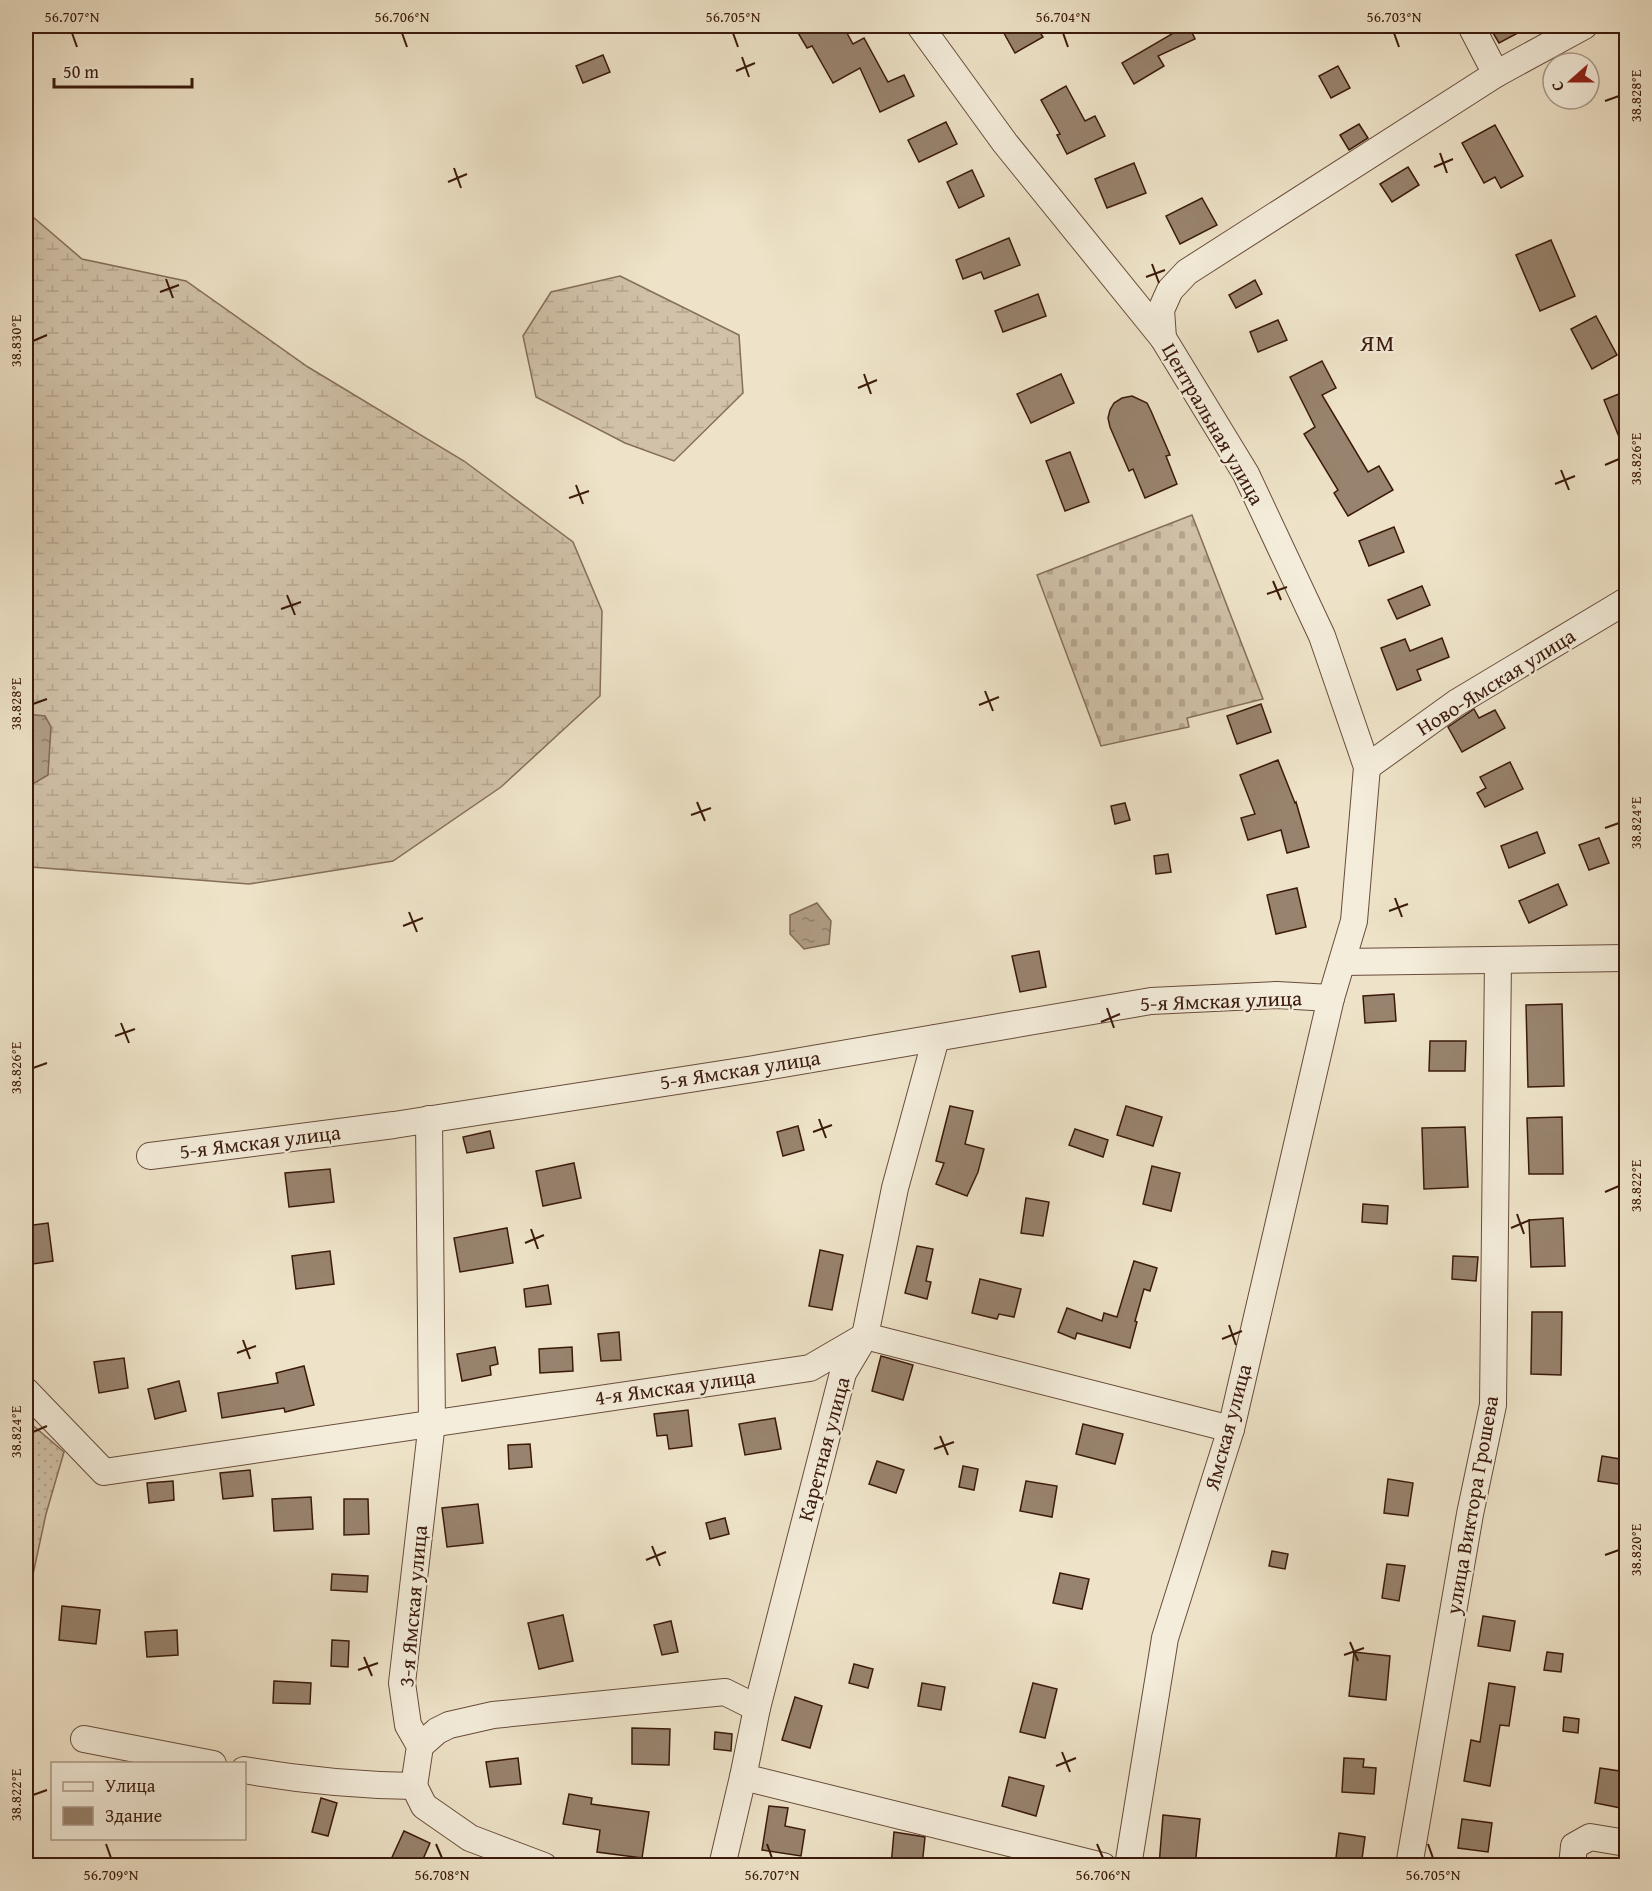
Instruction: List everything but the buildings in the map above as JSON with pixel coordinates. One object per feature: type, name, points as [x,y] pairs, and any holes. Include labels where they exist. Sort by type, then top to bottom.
[{"type":"street","name":"Центральная улица","points":[[920,26],[1005,143],[1162,338],[1246,474],[1322,636],[1367,767],[1354,921]]},
{"type":"street","points":[[1471,26],[1496,74]]},
{"type":"street","points":[[1162,338],[1161,310],[1170,291],[1187,272],[1496,74],[1584,26]]},
{"type":"street","name":"Ново-Ямская улица","points":[[1367,767],[1456,703],[1626,601]]},
{"type":"street","name":"Ямская улица","points":[[1128,1866],[1165,1638],[1231,1429],[1331,998],[1354,921]]},
{"type":"street","points":[[1342,962],[1626,958]]},
{"type":"street","name":"улица Виктора Грошева","points":[[1408,1866],[1470,1515],[1493,1405],[1498,960]]},
{"type":"street","name":"5-я Ямская улица","points":[[150,1156],[394,1125],[754,1069],[1151,1001],[1276,996],[1331,998]]},
{"type":"street","name":"Каретная улица","points":[[722,1866],[757,1707],[843,1373],[865,1336],[895,1188],[936,1038]]},
{"type":"street","name":"3-я Ямская улица","points":[[420,1746],[408,1725],[402,1683],[432,1422],[429,1119]]},
{"type":"street","points":[[865,1336],[1231,1429]]},
{"type":"street","name":"4-я Ямская улица","points":[[26,1391],[104,1472],[810,1368],[865,1336]]},
{"type":"street","points":[[544,1866],[470,1838],[424,1806],[414,1786],[420,1746],[437,1731],[449,1725],[493,1715],[725,1692],[757,1707]]},
{"type":"street","points":[[84,1739],[203,1762]]},
{"type":"street","points":[[246,1770],[290,1778],[369,1785],[414,1786]]},
{"type":"street","points":[[743,1777],[1103,1866]]},
{"type":"street","points":[[1572,1866],[1574,1846],[1590,1837],[1626,1843]]},
{"type":"green space","points":[[26,211],[82,259],[186,281],[308,367],[464,461],[573,542],[602,611],[600,696],[501,787],[393,861],[249,884],[31,867],[26,864]]},
{"type":"green space","points":[[620,276],[739,335],[743,393],[674,461],[625,443],[536,397],[523,336],[551,292]]},
{"type":"green space","points":[[1192,515],[1263,699],[1187,718],[1189,727],[1101,746],[1037,575]]},
{"type":"green space","points":[[29,1422],[64,1452],[46,1514],[26,1607],[26,1425]]},
{"type":"water","points":[[26,714],[45,716],[51,727],[48,775],[26,788]]},
{"type":"water","points":[[817,903],[831,921],[829,944],[804,949],[790,934],[790,915]]},
{"type":"district","name":"ЯМ","points":[[1378,343]]}]
